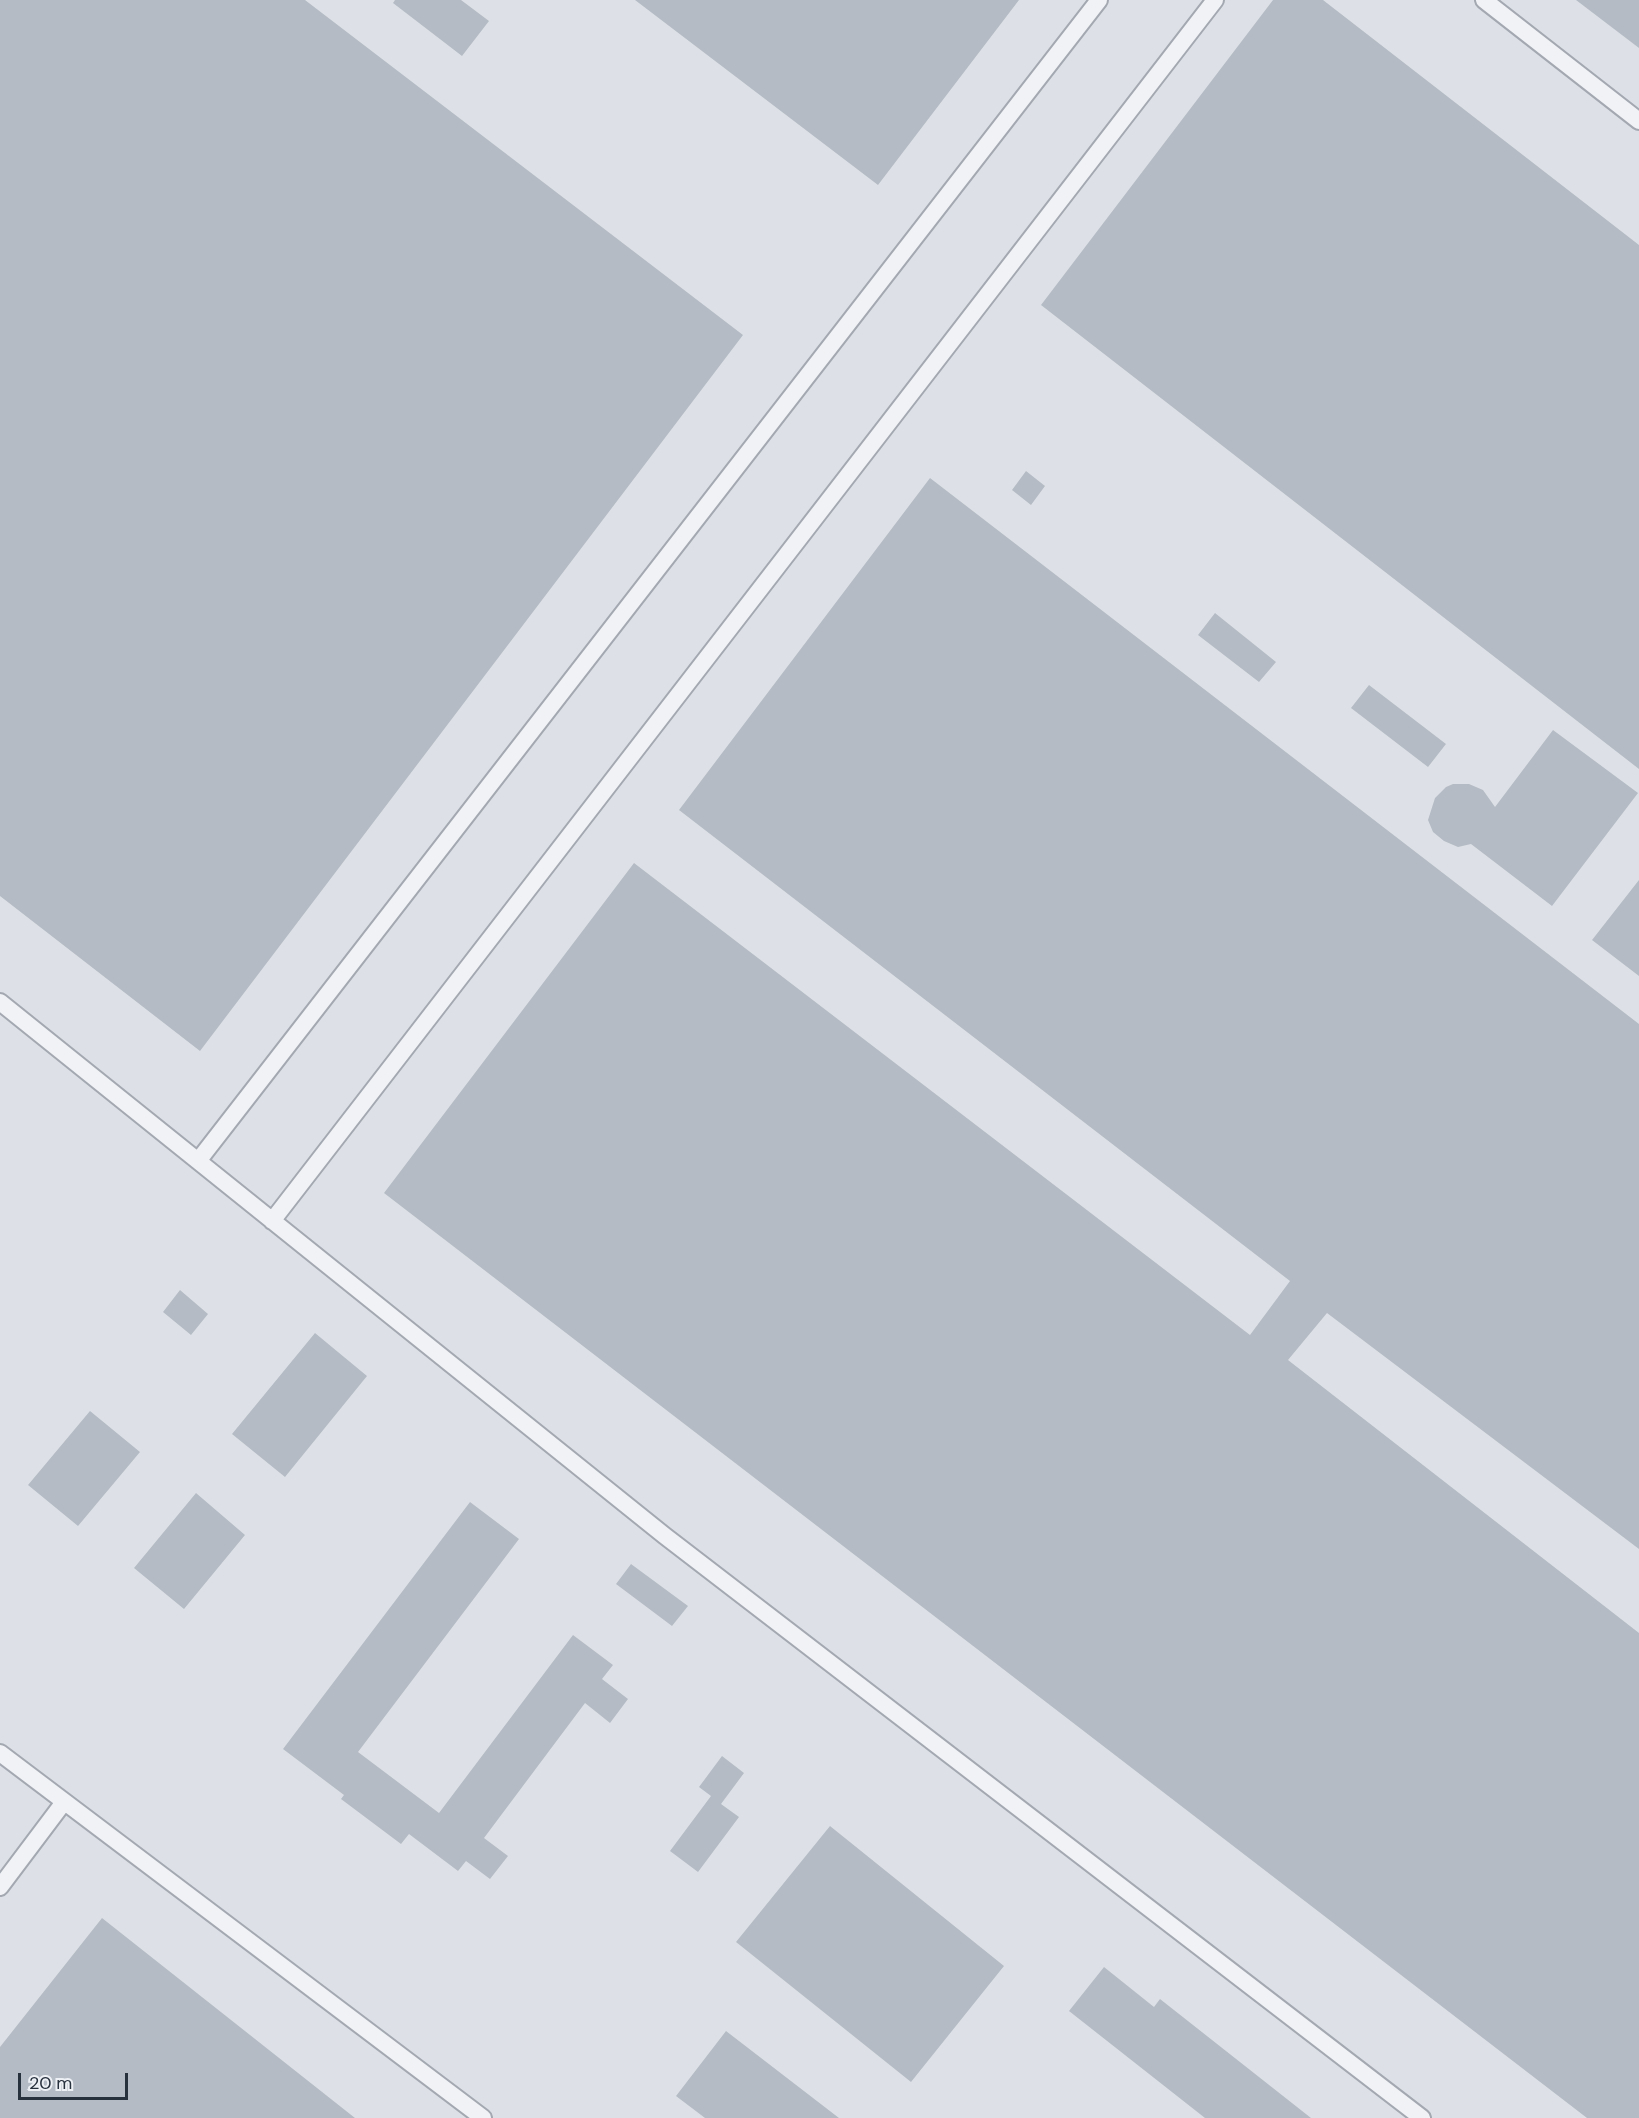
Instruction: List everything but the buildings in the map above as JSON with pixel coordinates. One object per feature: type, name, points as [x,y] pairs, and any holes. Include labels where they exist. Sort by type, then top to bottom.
[{"type":"lane","points":[[198,1161],[1099,0]]},
{"type":"lane","points":[[272,1221],[1215,0]]},
{"type":"lane","points":[[1484,0],[1639,121]]},
{"type":"lane","points":[[0,1002],[665,1536],[1422,2118]]},
{"type":"lane","points":[[0,1753],[483,2118]]},
{"type":"lane","points":[[0,1887],[64,1802]]}]
